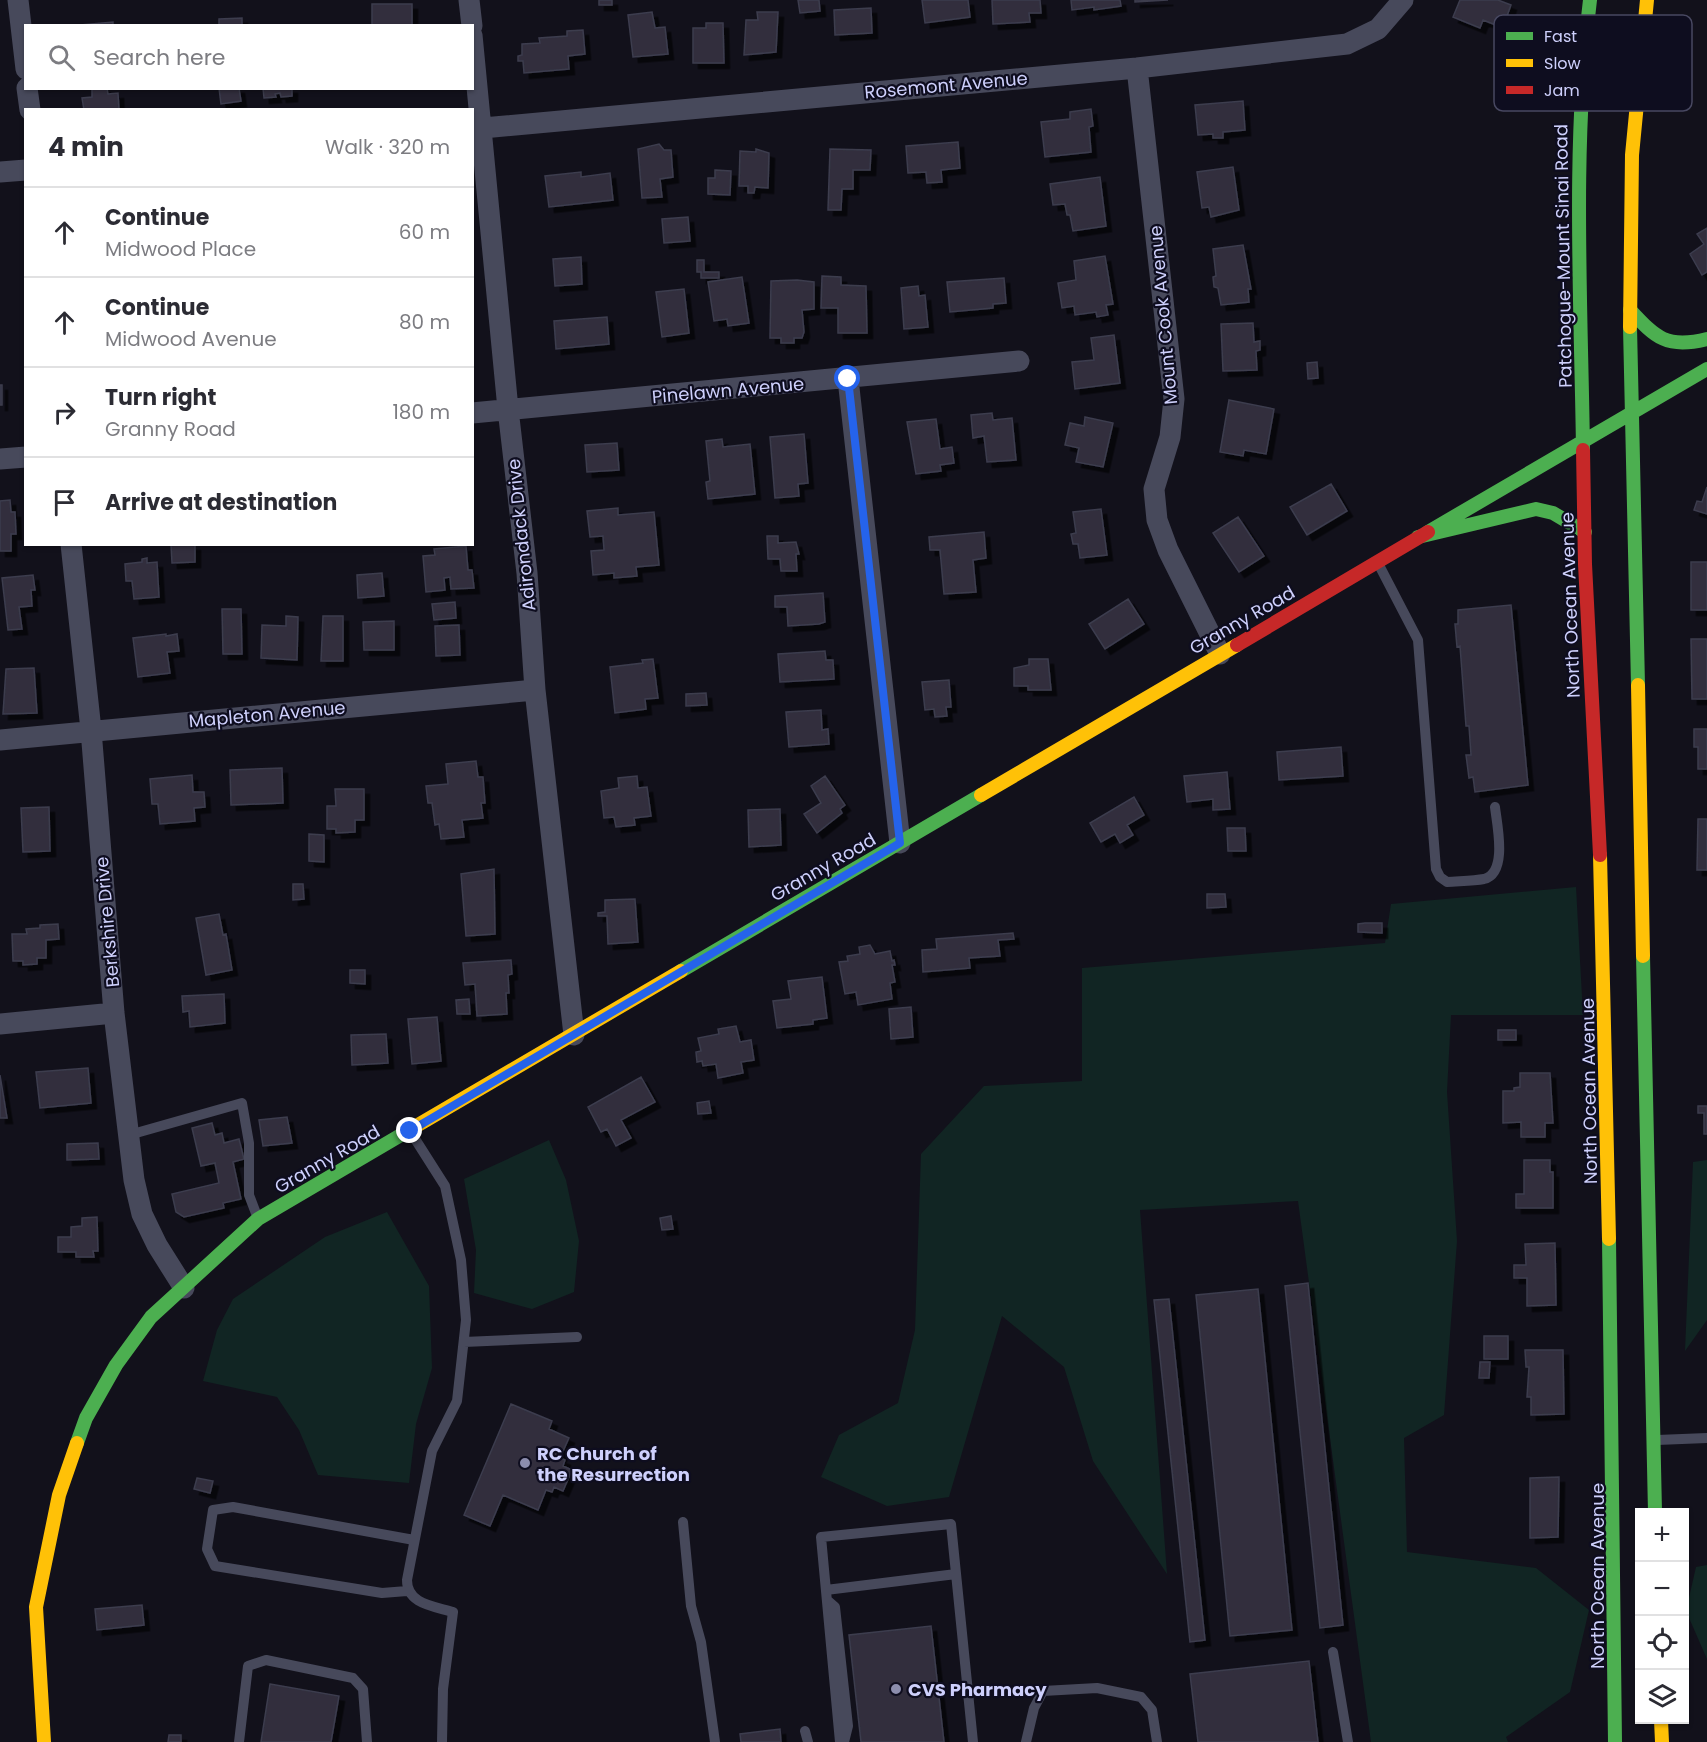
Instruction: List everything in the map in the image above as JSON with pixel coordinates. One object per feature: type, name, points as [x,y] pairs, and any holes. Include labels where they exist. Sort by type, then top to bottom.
[{"type":"main road","name":"Patchogue-Mount Sinai Road","points":[[1588,15],[1590,0]]},
{"type":"main road","points":[[1646,15],[1647,0]]},
{"type":"main road","name":"Patchogue-Mount Sinai Road","points":[[1580,111],[1583,439]]},
{"type":"main road","points":[[1637,111],[1632,165],[1630,310],[1655,1508]]},
{"type":"main road","points":[[1630,310],[1651,333],[1671,345],[1691,344],[1707,339]]},
{"type":"main road","name":"Granny Road","points":[[44,1742],[36,1607],[59,1495],[86,1418],[116,1365],[151,1317],[258,1219],[1583,439],[1707,369]]},
{"type":"main road","name":"North Ocean Avenue","points":[[1583,439],[1606,1046],[1614,1496],[1615,1742]]},
{"type":"main road","points":[[1419,537],[1536,509],[1552,513],[1585,532]]},
{"type":"main road","points":[[1661,1724],[1662,1742]]},
{"type":"street","points":[[18,0],[24,52]]},
{"type":"street","points":[[469,0],[472,24]]},
{"type":"street","name":"Rosemont Avenue","points":[[477,128],[1137,68],[1347,44],[1378,29],[1402,0]]},
{"type":"street","name":"Mount Cook Avenue","points":[[1137,68],[1174,399],[1170,437],[1154,489],[1157,520],[1168,550],[1220,654]]},
{"type":"street","name":"Adirondack Drive","points":[[474,72],[477,128],[527,573],[535,690],[574,1035]]},
{"type":"street","points":[[27,90],[30,108]]},
{"type":"street","points":[[0,172],[24,170]]},
{"type":"street","name":"Pinelawn Avenue","points":[[474,413],[1019,361]]},
{"type":"street","points":[[848,379],[900,843]]},
{"type":"street","points":[[0,459],[24,457]]},
{"type":"street","name":"Berkshire Drive","points":[[71,546],[91,730],[114,1013],[129,1135],[142,1214],[157,1245],[183,1288]]},
{"type":"street","name":"Mapleton Avenue","points":[[0,740],[535,690]]},
{"type":"street","points":[[0,1024],[114,1013]]},
{"type":"lane","points":[[1377,562],[1418,640],[1436,869],[1440,877],[1447,882],[1486,878],[1498,867],[1495,807]]},
{"type":"lane","points":[[129,1135],[242,1103],[249,1143],[249,1196],[258,1219]]},
{"type":"lane","points":[[410,1131],[445,1186],[461,1260],[466,1320],[457,1401],[432,1451],[414,1540],[407,1591],[413,1599],[453,1612],[443,1689],[442,1742]]},
{"type":"lane","points":[[464,1342],[577,1337]]},
{"type":"lane","points":[[1654,1440],[1707,1438]]},
{"type":"lane","points":[[407,1591],[382,1593],[215,1566],[207,1549],[213,1510],[233,1507],[414,1540]]},
{"type":"lane","points":[[683,1522],[691,1606],[701,1642],[715,1742]]},
{"type":"lane","points":[[842,1742],[821,1538],[951,1524],[973,1742]]},
{"type":"lane","points":[[827,1595],[956,1575]]},
{"type":"lane","points":[[1333,1652],[1348,1742]]},
{"type":"lane","points":[[238,1742],[248,1666],[267,1660],[353,1678],[363,1689],[367,1742]]},
{"type":"lane","points":[[1026,1742],[1034,1708],[1043,1691],[1097,1688],[1142,1697],[1152,1710],[1157,1742]]},
{"type":"green space","points":[[1576,887],[1583,1015],[1451,1015],[1447,1092],[1457,1241],[1444,1415],[1404,1438],[1407,1552],[1536,1568],[1589,1610],[1570,1692],[1506,1737],[1508,1742],[1371,1742],[1298,1201],[1140,1210],[1167,1574],[1093,1461],[1064,1367],[1002,1316],[949,1497],[887,1506],[821,1477],[839,1435],[898,1403],[915,1330],[921,1154],[984,1086],[1082,1081],[1082,968],[1385,943],[1391,904]]},
{"type":"green space","points":[[549,1140],[566,1180],[579,1241],[574,1292],[532,1309],[474,1293],[476,1250],[464,1179]]},
{"type":"green space","points":[[1707,1160],[1707,1320],[1685,1351],[1693,1162]]},
{"type":"green space","points":[[387,1212],[429,1286],[432,1368],[416,1424],[409,1483],[318,1475],[299,1430],[277,1397],[203,1381],[217,1330],[233,1299],[325,1237]]},
{"type":"green space","points":[[1707,1565],[1707,1659],[1689,1618],[1689,1598],[1696,1567]]},
{"type":"building","points":[[599,0],[612,0],[612,5],[599,5]]},
{"type":"building","points":[[798,0],[819,0],[820,11],[800,13]]},
{"type":"building","points":[[922,0],[968,0],[970,17],[925,23]]},
{"type":"building","points":[[992,0],[1040,0],[1041,13],[1029,13],[1030,22],[993,24]]},
{"type":"building","points":[[1071,0],[1120,0],[1121,6],[1072,10]]},
{"type":"building","points":[[1135,0],[1168,0],[1135,2]]},
{"type":"building","points":[[1460,0],[1498,0],[1511,5],[1507,15],[1494,15],[1494,24],[1483,20],[1480,28],[1453,17]]},
{"type":"building","points":[[372,4],[412,4],[412,24],[372,24]]},
{"type":"building","points":[[871,8],[872,33],[835,35],[834,10]]},
{"type":"building","points":[[652,12],[655,28],[665,27],[668,54],[633,57],[628,15]]},
{"type":"building","points":[[757,12],[778,12],[776,52],[744,55],[746,20],[758,20]]},
{"type":"building","points":[[242,18],[242,24],[219,24],[219,19]]},
{"type":"building","points":[[706,23],[723,23],[724,63],[693,63],[693,28],[706,28]]},
{"type":"building","points":[[583,30],[585,54],[568,56],[569,69],[524,73],[523,61],[518,61],[518,56],[522,55],[522,44],[540,43],[539,38],[567,36],[567,31]]},
{"type":"building","points":[[92,90],[107,90],[108,94],[118,93],[119,108],[84,108],[82,98],[92,97]]},
{"type":"building","points":[[219,90],[239,90],[241,101],[221,104]]},
{"type":"building","points":[[263,90],[292,90],[292,96],[281,97],[280,93],[275,94],[276,97],[264,98]]},
{"type":"building","points":[[1243,101],[1245,130],[1223,132],[1223,138],[1213,138],[1213,134],[1198,135],[1195,105]]},
{"type":"building","points":[[1091,109],[1093,126],[1089,127],[1091,152],[1045,157],[1041,122],[1070,119],[1070,112]]},
{"type":"building","points":[[958,142],[960,168],[941,170],[942,182],[927,183],[926,172],[908,173],[906,146]]},
{"type":"building","points":[[659,144],[664,150],[671,150],[673,177],[660,179],[662,197],[642,198],[638,149]]},
{"type":"building","points":[[756,149],[769,153],[768,188],[755,187],[754,193],[748,193],[748,186],[739,186],[740,151],[756,152]]},
{"type":"building","points":[[830,149],[871,150],[870,170],[853,170],[853,189],[842,189],[841,210],[828,210]]},
{"type":"building","points":[[1233,167],[1239,210],[1211,217],[1209,207],[1202,208],[1197,172]]},
{"type":"building","points":[[715,170],[731,171],[730,195],[708,194],[708,178],[715,178]]},
{"type":"building","points":[[581,172],[581,177],[610,173],[613,200],[549,207],[545,176]]},
{"type":"building","points":[[1100,177],[1106,226],[1073,231],[1065,204],[1053,205],[1050,184]]},
{"type":"building","points":[[688,217],[690,241],[664,243],[662,219]]},
{"type":"building","points":[[1707,228],[1707,272],[1702,275],[1690,254],[1704,244],[1697,234]]},
{"type":"building","points":[[1243,245],[1251,289],[1248,289],[1249,302],[1221,305],[1218,288],[1214,287],[1213,277],[1216,276],[1213,249]]},
{"type":"building","points":[[1105,256],[1113,304],[1106,305],[1108,315],[1097,317],[1096,312],[1075,315],[1074,306],[1062,308],[1058,283],[1076,280],[1074,261]]},
{"type":"building","points":[[581,257],[582,284],[555,286],[553,259]]},
{"type":"building","points":[[697,260],[704,260],[704,272],[719,272],[719,278],[701,278],[701,272],[697,272]]},
{"type":"building","points":[[822,276],[841,277],[841,285],[866,286],[867,333],[838,333],[838,308],[821,308]]},
{"type":"building","points":[[742,277],[749,323],[728,326],[727,319],[714,321],[708,282]]},
{"type":"building","points":[[1004,278],[1006,303],[993,304],[993,308],[950,312],[947,282]]},
{"type":"building","points":[[771,281],[814,282],[814,309],[802,310],[804,332],[802,338],[794,338],[794,343],[781,343],[781,338],[770,338]]},
{"type":"building","points":[[918,286],[919,296],[925,295],[928,327],[904,329],[901,288]]},
{"type":"building","points":[[684,289],[689,333],[662,337],[656,292]]},
{"type":"building","points":[[607,317],[609,344],[556,349],[554,321]]},
{"type":"building","points":[[1253,323],[1254,342],[1260,341],[1260,350],[1256,351],[1257,370],[1223,371],[1221,324]]},
{"type":"building","points":[[1114,335],[1120,383],[1075,389],[1072,362],[1094,360],[1091,338]]},
{"type":"building","points":[[1317,362],[1318,378],[1308,379],[1307,363]]},
{"type":"building","points":[[0,385],[2,385],[2,405],[0,405]]},
{"type":"building","points":[[1229,400],[1274,409],[1266,454],[1244,450],[1243,456],[1220,452]]},
{"type":"building","points":[[992,413],[993,420],[1012,418],[1016,460],[987,462],[984,436],[973,438],[971,415]]},
{"type":"building","points":[[1085,417],[1113,423],[1103,467],[1076,462],[1079,448],[1065,445],[1070,423],[1084,426]]},
{"type":"building","points":[[936,419],[940,449],[952,447],[954,463],[940,465],[941,471],[916,474],[907,422]]},
{"type":"building","points":[[804,434],[808,483],[798,484],[799,496],[775,498],[770,437]]},
{"type":"building","points":[[722,439],[723,447],[750,444],[755,494],[708,499],[706,482],[710,481],[706,441]]},
{"type":"building","points":[[617,443],[619,470],[587,472],[585,445]]},
{"type":"building","points":[[1331,484],[1347,511],[1307,535],[1290,507]]},
{"type":"building","points":[[1707,487],[1707,514],[1694,510],[1697,501],[1702,502]]},
{"type":"building","points":[[10,500],[11,512],[15,512],[16,534],[11,534],[11,551],[0,551],[0,501]]},
{"type":"building","points":[[618,508],[618,515],[654,512],[659,565],[636,567],[637,576],[614,578],[614,573],[593,575],[591,551],[604,550],[603,536],[590,537],[587,511]]},
{"type":"building","points":[[1101,509],[1107,555],[1080,558],[1078,544],[1073,544],[1071,534],[1076,533],[1073,512]]},
{"type":"building","points":[[1238,517],[1264,556],[1239,572],[1213,533]]},
{"type":"building","points":[[984,532],[986,558],[973,560],[976,592],[944,594],[940,550],[930,550],[929,537]]},
{"type":"building","points":[[767,536],[778,536],[778,543],[796,542],[799,554],[796,554],[797,571],[781,571],[780,559],[768,559]]},
{"type":"building","points":[[171,546],[195,546],[195,562],[172,563]]},
{"type":"building","points":[[466,546],[468,570],[472,570],[474,588],[451,589],[450,577],[444,578],[445,590],[426,592],[423,556],[435,555],[434,549]]},
{"type":"building","points":[[147,558],[147,563],[157,562],[159,597],[134,599],[132,581],[126,581],[125,564],[142,562],[142,559]]},
{"type":"building","points":[[1691,562],[1707,562],[1707,610],[1691,610]]},
{"type":"building","points":[[382,573],[384,596],[358,598],[357,575]]},
{"type":"building","points":[[33,575],[35,590],[31,590],[32,606],[19,607],[22,629],[8,630],[2,578]]},
{"type":"building","points":[[823,593],[825,622],[819,624],[788,626],[787,607],[775,607],[775,596]]},
{"type":"building","points":[[1128,599],[1144,624],[1105,649],[1089,624]]},
{"type":"building","points":[[455,602],[456,618],[434,620],[432,604]]},
{"type":"building","points":[[1511,605],[1528,785],[1475,792],[1473,777],[1469,778],[1466,755],[1471,755],[1469,726],[1466,726],[1460,646],[1457,647],[1455,624],[1458,624],[1458,610]]},
{"type":"building","points":[[222,609],[241,609],[242,654],[223,654]]},
{"type":"building","points":[[286,616],[298,617],[297,660],[261,658],[262,625],[286,626]]},
{"type":"building","points":[[323,616],[343,616],[343,661],[321,661]]},
{"type":"building","points":[[394,621],[394,650],[364,650],[363,622]]},
{"type":"building","points":[[459,625],[460,655],[436,656],[435,626]]},
{"type":"building","points":[[166,634],[166,636],[177,634],[179,651],[167,652],[170,673],[138,677],[133,638]]},
{"type":"building","points":[[1691,639],[1707,639],[1707,699],[1692,699]]},
{"type":"building","points":[[825,651],[826,660],[833,660],[834,679],[780,682],[778,654]]},
{"type":"building","points":[[653,659],[658,698],[645,699],[646,709],[615,713],[610,667],[643,663],[642,660]]},
{"type":"building","points":[[1029,659],[1048,659],[1051,690],[1028,690],[1028,686],[1014,686],[1014,668],[1029,665]]},
{"type":"building","points":[[34,668],[37,713],[3,714],[6,669]]},
{"type":"building","points":[[949,680],[951,707],[946,707],[947,716],[935,717],[934,709],[925,710],[922,682]]},
{"type":"building","points":[[706,693],[707,705],[686,706],[686,694]]},
{"type":"building","points":[[821,710],[822,730],[828,729],[829,744],[789,747],[786,712]]},
{"type":"building","points":[[1694,729],[1707,729],[1707,769],[1698,769],[1698,747],[1694,747]]},
{"type":"building","points":[[1341,747],[1343,776],[1279,780],[1277,752]]},
{"type":"building","points":[[476,761],[478,777],[483,777],[485,803],[481,803],[483,818],[462,820],[464,837],[441,839],[439,824],[435,825],[432,803],[428,803],[426,786],[448,784],[446,764]]},
{"type":"building","points":[[282,768],[283,803],[231,805],[230,770]]},
{"type":"building","points":[[1227,772],[1230,809],[1213,810],[1213,799],[1187,802],[1184,776]]},
{"type":"building","points":[[192,775],[193,792],[204,792],[205,807],[194,808],[195,821],[160,824],[158,804],[152,804],[150,779]]},
{"type":"building","points":[[637,776],[638,788],[647,787],[651,816],[634,818],[635,825],[616,827],[614,817],[604,818],[601,791],[619,788],[618,778]]},
{"type":"building","points":[[825,776],[845,805],[840,809],[842,813],[817,833],[804,814],[821,803],[811,786]]},
{"type":"building","points":[[335,789],[364,789],[364,820],[355,820],[355,832],[336,833],[336,829],[327,829],[327,806],[336,806]]},
{"type":"building","points":[[1134,797],[1144,815],[1127,825],[1133,835],[1120,843],[1115,834],[1101,842],[1090,823]]},
{"type":"building","points":[[49,807],[50,851],[23,852],[21,808]]},
{"type":"building","points":[[780,809],[781,845],[749,847],[748,810]]},
{"type":"building","points":[[1698,819],[1707,819],[1707,870],[1697,870]]},
{"type":"building","points":[[1227,828],[1245,828],[1246,851],[1228,851]]},
{"type":"building","points":[[309,834],[324,835],[324,862],[309,861]]},
{"type":"building","points":[[494,869],[495,934],[466,936],[461,874]]},
{"type":"building","points":[[293,884],[303,884],[304,899],[293,900]]},
{"type":"building","points":[[1207,894],[1225,894],[1226,907],[1207,908]]},
{"type":"building","points":[[635,899],[638,942],[608,944],[607,916],[598,916],[598,913],[605,912],[605,900]]},
{"type":"building","points":[[219,914],[223,935],[226,934],[232,970],[206,975],[196,918]]},
{"type":"building","points":[[1382,923],[1382,933],[1358,932],[1358,924]]},
{"type":"building","points":[[58,924],[59,939],[46,940],[46,958],[37,958],[37,964],[23,965],[23,961],[13,961],[12,934],[27,934],[26,929]]},
{"type":"building","points":[[1013,933],[1014,939],[998,940],[1000,956],[969,958],[970,968],[923,972],[922,950],[937,949],[936,939]]},
{"type":"building","points":[[870,945],[875,954],[890,951],[892,961],[894,960],[895,965],[892,965],[895,982],[890,983],[892,999],[858,1005],[856,992],[845,994],[839,962],[848,961],[847,956],[860,954],[859,947]]},
{"type":"building","points":[[511,960],[512,974],[508,975],[509,993],[506,993],[507,1014],[477,1016],[475,984],[465,985],[463,963]]},
{"type":"building","points":[[350,970],[365,970],[365,984],[350,983]]},
{"type":"building","points":[[822,977],[827,1018],[813,1020],[813,1024],[777,1028],[773,1001],[791,999],[788,981]]},
{"type":"building","points":[[224,994],[225,1023],[190,1027],[189,1011],[183,1012],[182,996]]},
{"type":"building","points":[[469,999],[470,1014],[457,1014],[456,1000]]},
{"type":"building","points":[[911,1007],[913,1037],[891,1039],[889,1009]]},
{"type":"building","points":[[437,1017],[441,1061],[412,1064],[408,1019]]},
{"type":"building","points":[[736,1026],[740,1042],[751,1040],[754,1060],[741,1062],[743,1073],[718,1078],[716,1064],[703,1066],[702,1061],[697,1062],[696,1052],[701,1051],[698,1038],[719,1034],[718,1029]]},
{"type":"building","points":[[1498,1030],[1516,1030],[1516,1040],[1498,1040]]},
{"type":"building","points":[[386,1034],[388,1063],[352,1065],[351,1035]]},
{"type":"building","points":[[88,1068],[91,1103],[40,1108],[36,1072]]},
{"type":"building","points":[[1520,1073],[1550,1073],[1553,1123],[1545,1123],[1545,1137],[1521,1137],[1521,1122],[1503,1123],[1503,1091],[1514,1091],[1514,1088],[1520,1087]]},
{"type":"building","points":[[0,1075],[7,1118],[0,1118]]},
{"type":"building","points":[[641,1077],[655,1102],[621,1120],[631,1138],[616,1146],[607,1129],[601,1132],[588,1107]]},
{"type":"building","points":[[709,1101],[711,1113],[698,1114],[697,1103]]},
{"type":"building","points":[[1698,1106],[1707,1106],[1707,1134],[1704,1134],[1704,1113],[1698,1113]]},
{"type":"building","points":[[287,1117],[292,1143],[263,1146],[259,1120]]},
{"type":"building","points":[[212,1123],[215,1135],[222,1133],[224,1143],[239,1139],[244,1159],[233,1162],[241,1199],[223,1203],[224,1208],[184,1217],[176,1212],[172,1194],[219,1183],[215,1163],[201,1166],[192,1128]]},
{"type":"building","points":[[98,1143],[99,1159],[67,1160],[67,1144]]},
{"type":"building","points":[[1524,1160],[1550,1160],[1550,1172],[1553,1172],[1553,1208],[1516,1208],[1516,1194],[1524,1194]]},
{"type":"building","points":[[671,1216],[673,1229],[662,1230],[660,1218]]},
{"type":"building","points":[[97,1217],[98,1251],[93,1251],[94,1257],[76,1257],[76,1252],[58,1252],[58,1237],[71,1237],[71,1227],[82,1226],[82,1218]]},
{"type":"building","points":[[1555,1243],[1556,1305],[1527,1306],[1527,1278],[1514,1278],[1514,1265],[1526,1265],[1525,1244]]},
{"type":"building","points":[[1308,1283],[1343,1625],[1320,1628],[1285,1286]]},
{"type":"building","points":[[1258,1289],[1292,1630],[1230,1636],[1196,1295]]},
{"type":"building","points":[[1169,1299],[1205,1640],[1190,1642],[1154,1300]]},
{"type":"building","points":[[1484,1336],[1508,1336],[1508,1359],[1484,1359]]},
{"type":"building","points":[[1525,1350],[1563,1350],[1564,1414],[1531,1415],[1531,1397],[1527,1397],[1529,1367],[1526,1367]]},
{"type":"building","points":[[1480,1362],[1490,1362],[1489,1378],[1479,1378]]},
{"type":"building","name":"RC Church of the Resurrection","points":[[511,1404],[552,1421],[549,1429],[569,1438],[560,1458],[565,1460],[563,1466],[572,1470],[563,1491],[554,1487],[552,1492],[546,1490],[538,1510],[503,1495],[490,1526],[464,1515]]},
{"type":"building","points":[[1559,1477],[1558,1537],[1530,1538],[1530,1478]]},
{"type":"building","points":[[197,1478],[213,1481],[210,1493],[194,1489]]},
{"type":"building","points":[[142,1605],[144,1625],[97,1630],[95,1609]]},
{"type":"building","name":"CVS Pharmacy","points":[[931,1626],[944,1742],[861,1742],[849,1635]]},
{"type":"building","points":[[1309,1661],[1318,1742],[1198,1742],[1190,1674]]},
{"type":"building","points":[[270,1684],[339,1696],[331,1742],[261,1742]]},
{"type":"building","points":[[780,1729],[781,1742],[741,1742],[740,1734]]},
{"type":"building","points":[[169,1735],[181,1735],[181,1742],[168,1742]]},
{"type":"traffic: fast","points":[[1588,15],[1590,0]]},
{"type":"traffic: fast","points":[[1581,111],[1579,225],[1583,450]]},
{"type":"traffic: fast","points":[[1630,310],[1647,328],[1663,339],[1682,343],[1707,339]]},
{"type":"traffic: fast","points":[[1630,327],[1638,685]]},
{"type":"traffic: fast","points":[[1428,532],[1707,369]]},
{"type":"traffic: fast","points":[[1418,537],[1536,509],[1553,513],[1585,532]]},
{"type":"traffic: fast","points":[[681,971],[981,795]]},
{"type":"traffic: fast","points":[[1643,956],[1655,1508]]},
{"type":"traffic: fast","points":[[77,1443],[86,1418],[116,1365],[151,1317],[258,1219],[406,1132]]},
{"type":"traffic: fast","points":[[1609,1239],[1615,1742]]},
{"type":"traffic: slow","points":[[1646,15],[1647,0]]},
{"type":"traffic: slow","points":[[1630,327],[1632,155],[1636,111]]},
{"type":"traffic: slow","points":[[981,795],[1237,645]]},
{"type":"traffic: slow","points":[[1638,685],[1643,956]]},
{"type":"traffic: slow","points":[[1600,855],[1609,1239]]},
{"type":"traffic: slow","points":[[406,1132],[681,971]]},
{"type":"traffic: slow","points":[[44,1742],[36,1607],[59,1495],[77,1443]]},
{"type":"traffic: slow","points":[[1661,1724],[1662,1742]]},
{"type":"traffic: jam","points":[[1583,450],[1585,564],[1600,855]]},
{"type":"traffic: jam","points":[[1237,645],[1428,532]]},
{"type":"place","name":"RC Church of the Resurrection","points":[[525,1463]]},
{"type":"place","name":"CVS Pharmacy","points":[[896,1689]]},
{"type":"route","points":[[410,1131],[900,843],[848,379]]}]
